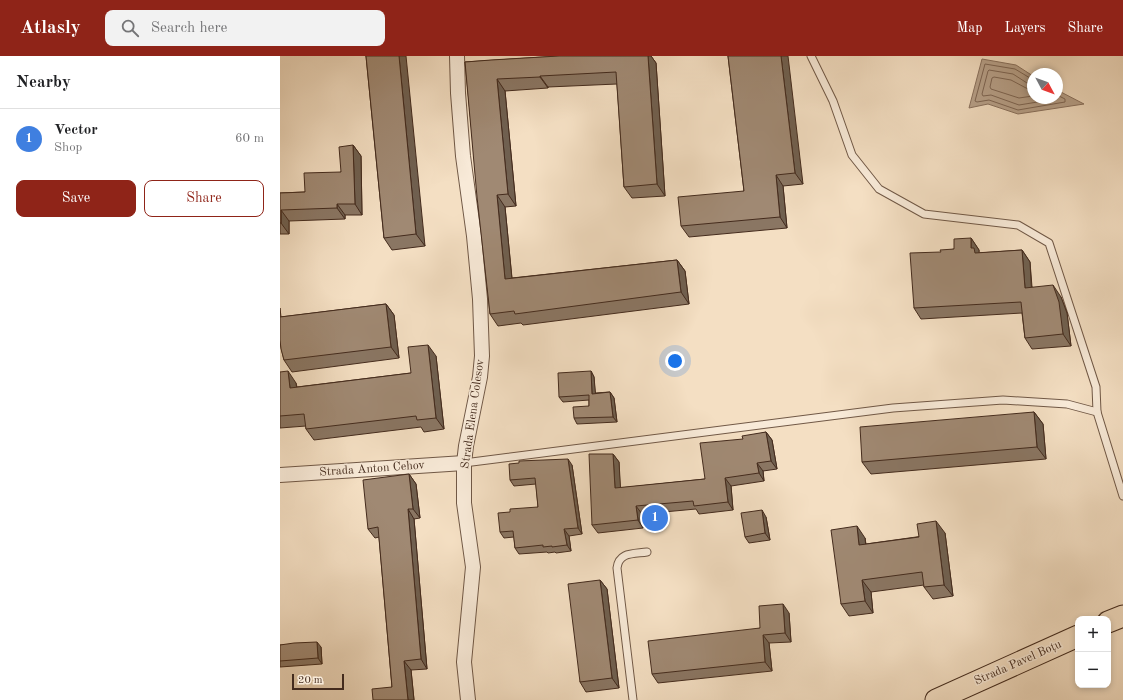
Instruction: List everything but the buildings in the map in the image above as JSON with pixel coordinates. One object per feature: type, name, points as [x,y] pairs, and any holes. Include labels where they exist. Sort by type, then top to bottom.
[{"type":"main road","points":[[1111,621],[1123,616]]},
{"type":"main road","name":"Strada Pavel Boțu","points":[[936,700],[1075,637]]},
{"type":"street","name":"Strada Elena Colesov","points":[[457,56],[458,93],[463,156],[474,236],[480,299],[482,348],[480,376],[464,463],[464,503],[473,567],[464,662],[468,700]]},
{"type":"street","name":"Strada Anton Cehov","points":[[280,475],[464,463]]},
{"type":"lane","points":[[457,56],[464,56]]},
{"type":"lane","points":[[811,56],[833,101],[852,155],[879,189],[924,214],[1018,226],[1049,243],[1096,387],[1097,412],[1123,496]]},
{"type":"lane","points":[[464,463],[893,408],[1003,400],[1067,404],[1097,412]]},
{"type":"lane","points":[[633,700],[617,568],[618,563],[624,556],[647,552]]},
{"type":"water","points":[[982,59],[1016,65],[1027,72],[1027,104],[1063,104],[1063,93],[1084,104],[1018,114],[988,104],[969,108]]},
{"type":"place","name":"Vector","points":[[655,518]]}]
